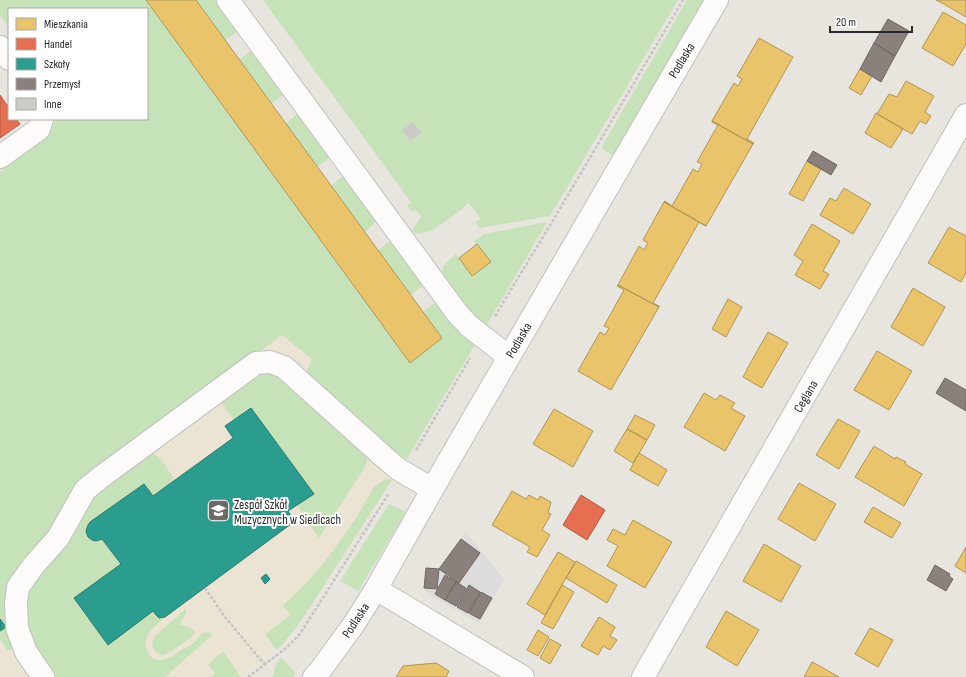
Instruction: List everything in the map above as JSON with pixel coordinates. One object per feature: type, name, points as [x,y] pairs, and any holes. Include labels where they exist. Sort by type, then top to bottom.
[{"type":"street","points":[[228,0],[457,313],[469,326],[509,357]]},
{"type":"street","name":"Podlaska","points":[[314,677],[320,672],[354,624],[376,589],[432,489],[717,0]]},
{"type":"street","points":[[0,47],[8,58]]},
{"type":"street","name":"Ceglana","points":[[643,677],[966,115]]},
{"type":"street","points":[[0,157],[39,129],[42,120]]},
{"type":"street","points":[[43,677],[26,652],[17,628],[16,603],[18,587],[34,565],[58,538],[85,490],[256,363],[270,362],[284,367],[398,469],[432,489]]},
{"type":"street","points":[[376,589],[523,677]]},
{"type":"path","points":[[248,677],[285,649],[300,634],[403,471],[683,0]]},
{"type":"path","points":[[205,588],[225,617],[265,665]]},
{"type":"shaded area","name":"Zespół Szkół Muzycznych w Siedlcach","points":[[282,335],[312,359],[307,368],[306,376],[308,380],[404,459],[301,621],[283,644],[239,677],[0,677],[0,577],[85,481]]},
{"type":"shaded area","points":[[465,531],[504,579],[479,623],[429,595],[424,588],[426,568],[439,569],[461,539]]},
{"type":"green space","points":[[0,0],[146,0],[410,362],[442,338],[423,312],[435,303],[439,302],[477,341],[406,460],[308,380],[307,372],[312,359],[282,335],[85,481],[51,536],[32,556],[16,645],[8,651],[0,639],[0,631],[6,627],[0,619],[0,171],[42,141],[49,134],[55,120],[148,120],[148,8],[8,8],[8,27],[0,15]]},
{"type":"green space","points":[[196,0],[219,0],[238,29],[237,32],[225,40]]},
{"type":"green space","points":[[263,0],[678,0],[550,216],[479,228],[475,222],[481,219],[469,203],[449,219],[433,229],[425,233],[417,233],[411,231],[421,217],[416,210],[412,212],[407,205],[411,202]],"holes":[[[413,122],[422,133],[410,141],[402,130]]]},
{"type":"green space","points":[[687,0],[708,0],[615,157],[601,148]]},
{"type":"green space","points":[[252,50],[284,94],[271,104],[239,60]]},
{"type":"green space","points":[[297,114],[300,114],[331,156],[317,167],[286,124]]},
{"type":"green space","points":[[345,176],[378,219],[365,232],[331,186],[341,177]]},
{"type":"green space","points":[[547,222],[485,328],[441,280],[443,268],[456,254],[472,276],[490,262],[474,241],[484,234]]},
{"type":"green space","points":[[391,240],[424,283],[411,295],[378,250]]},
{"type":"green space","points":[[257,369],[273,370],[367,451],[367,460],[363,470],[319,538],[297,505],[314,494],[251,408],[234,420],[217,398]]},
{"type":"green space","points":[[152,452],[160,458],[175,480],[153,496],[144,484],[90,522],[86,530],[88,537],[96,541],[102,539],[121,564],[74,598],[108,644],[153,611],[158,616],[165,617],[149,632],[146,638],[147,650],[150,656],[154,659],[164,660],[169,658],[195,642],[202,633],[210,632],[212,635],[165,677],[52,677],[32,651],[23,606],[30,579],[91,492]]},
{"type":"green space","points":[[385,479],[392,480],[301,621],[283,644],[276,650],[265,634],[291,615],[283,606],[309,580],[330,555],[356,518],[374,487]]},
{"type":"green space","points":[[389,504],[406,512],[358,591],[340,581]]},
{"type":"green space","points":[[186,609],[186,613],[180,624],[194,630],[194,635],[166,654],[162,655],[155,651],[152,645],[155,636]]},
{"type":"green space","points":[[223,651],[240,676],[239,677],[211,677],[215,673],[208,665]]},
{"type":"green space","points":[[281,657],[294,671],[295,674],[293,677],[272,677],[275,666]]},
{"type":"building: Mieszkania","points":[[146,0],[196,0],[442,338],[410,363]]},
{"type":"building: Mieszkania","points":[[936,0],[966,0],[966,17],[944,4]]},
{"type":"building: Mieszkania","points":[[943,12],[966,25],[966,44],[953,66],[922,48]]},
{"type":"building: Mieszkania","points":[[759,38],[793,57],[747,139],[754,143],[753,144],[712,121],[734,83],[738,86],[742,79],[737,76]]},
{"type":"building: Mieszkania","points":[[860,69],[872,76],[861,95],[849,88]]},
{"type":"building: Mieszkania","points":[[906,81],[934,96],[925,112],[931,116],[926,124],[920,121],[912,134],[877,114],[889,94],[897,97]]},
{"type":"building: Mieszkania","points":[[876,113],[903,129],[891,148],[865,133]]},
{"type":"building: Mieszkania","points":[[712,121],[753,144],[706,226],[664,202],[665,201],[672,206],[693,169],[698,172],[702,164],[697,162],[718,125]]},
{"type":"building: Mieszkania","points":[[807,161],[821,169],[803,201],[789,194]]},
{"type":"building: Mieszkania","points":[[844,188],[871,204],[853,234],[820,215],[830,198],[836,201]]},
{"type":"building: Mieszkania","points":[[664,202],[699,222],[653,303],[659,307],[618,285],[639,246],[644,250],[648,243],[643,240]]},
{"type":"building: Mieszkania","points":[[812,224],[840,241],[823,271],[829,274],[820,289],[795,275],[803,261],[794,255]]},
{"type":"building: Mieszkania","points":[[949,227],[966,236],[966,273],[961,282],[928,263]]},
{"type":"building: Mieszkania","points":[[477,244],[491,262],[472,276],[459,258]]},
{"type":"building: Mieszkania","points":[[618,285],[659,307],[611,390],[578,371],[600,332],[605,335],[609,328],[604,326],[624,290],[617,286]]},
{"type":"building: Mieszkania","points":[[913,288],[945,307],[923,346],[891,327]]},
{"type":"building: Mieszkania","points":[[728,299],[742,307],[726,337],[712,329]]},
{"type":"building: Mieszkania","points":[[768,332],[788,343],[762,388],[743,377]]},
{"type":"building: Mieszkania","points":[[877,351],[912,371],[889,410],[854,390]]},
{"type":"building: Mieszkania","points":[[704,393],[716,400],[720,395],[735,403],[731,408],[745,416],[725,451],[684,427]]},
{"type":"building: Mieszkania","points":[[554,409],[593,431],[573,467],[533,444]]},
{"type":"building: Mieszkania","points":[[635,415],[655,425],[647,440],[627,429]]},
{"type":"building: Mieszkania","points":[[838,419],[860,431],[839,469],[816,455]]},
{"type":"building: Mieszkania","points":[[627,429],[647,440],[633,463],[614,451]]},
{"type":"building: Mieszkania","points":[[874,446],[895,459],[896,457],[906,462],[905,464],[922,474],[904,506],[855,477]]},
{"type":"building: Mieszkania","points":[[639,453],[667,470],[658,486],[630,470]]},
{"type":"building: Mieszkania","points":[[799,483],[836,504],[815,541],[778,519]]},
{"type":"building: Mieszkania","points":[[512,491],[526,499],[529,495],[538,500],[540,496],[551,502],[548,513],[551,514],[542,530],[550,535],[537,557],[527,552],[530,547],[492,525]]},
{"type":"building: Mieszkania","points":[[873,507],[901,523],[892,538],[864,522]]},
{"type":"building: Mieszkania","points":[[633,520],[672,542],[645,588],[607,566],[618,546],[607,540],[613,529],[625,535]]},
{"type":"building: Mieszkania","points":[[764,544],[801,566],[781,602],[743,581]]},
{"type":"building: Mieszkania","points":[[966,547],[966,573],[955,566]]},
{"type":"building: Mieszkania","points":[[558,552],[575,562],[545,615],[527,604]]},
{"type":"building: Mieszkania","points":[[576,561],[617,585],[607,603],[566,578]]},
{"type":"building: Mieszkania","points":[[562,585],[574,592],[553,629],[541,623]]},
{"type":"building: Mieszkania","points":[[726,611],[759,630],[737,666],[706,647]]},
{"type":"building: Mieszkania","points":[[599,617],[615,627],[610,636],[617,640],[610,650],[603,646],[598,655],[581,646]]},
{"type":"building: Mieszkania","points":[[870,628],[893,640],[878,667],[855,654]]},
{"type":"building: Mieszkania","points":[[538,630],[549,637],[538,656],[527,650]]},
{"type":"building: Mieszkania","points":[[550,639],[561,645],[550,664],[540,658]]},
{"type":"building: Mieszkania","points":[[812,662],[818,665],[839,677],[804,677]]},
{"type":"building: Mieszkania","points":[[436,663],[449,671],[446,677],[396,677],[403,666]]},
{"type":"building: Handel","points":[[0,95],[8,107],[8,120],[17,120],[20,124],[0,138]]},
{"type":"building: Handel","points":[[581,495],[605,510],[587,540],[563,525]]},
{"type":"building: Szkoły","points":[[251,408],[314,494],[288,511],[292,518],[291,524],[165,617],[159,618],[153,611],[108,645],[74,598],[121,564],[102,539],[96,541],[88,537],[86,531],[88,525],[90,522],[144,484],[153,496],[233,438],[225,426]]},
{"type":"building: Szkoły","points":[[266,574],[270,579],[265,584],[261,578]]},
{"type":"building: Szkoły","points":[[0,619],[6,627],[0,631]]},
{"type":"building: Przemysł","points":[[888,19],[909,31],[895,56],[874,43]]},
{"type":"building: Przemysł","points":[[874,43],[895,56],[881,82],[860,69]]},
{"type":"building: Przemysł","points":[[813,151],[837,165],[831,175],[807,161]]},
{"type":"building: Przemysł","points":[[945,378],[966,390],[966,411],[936,393]]},
{"type":"building: Przemysł","points":[[461,539],[480,553],[459,583],[439,569]]},
{"type":"building: Przemysł","points":[[935,565],[950,574],[949,576],[953,579],[946,591],[927,580]]},
{"type":"building: Przemysł","points":[[426,568],[439,569],[437,589],[424,588]]},
{"type":"building: Przemysł","points":[[445,575],[456,582],[445,600],[435,594]]},
{"type":"building: Przemysł","points":[[456,582],[466,588],[456,606],[445,600]]},
{"type":"building: Przemysł","points":[[469,585],[480,592],[468,613],[457,607]]},
{"type":"building: Przemysł","points":[[481,592],[492,598],[480,619],[469,613]]},
{"type":"building: Inne","points":[[413,122],[422,133],[410,141],[402,130]]},
{"type":"place","name":"Zespół Szkół Muzycznych w Siedlcach","points":[[219,511]]}]
